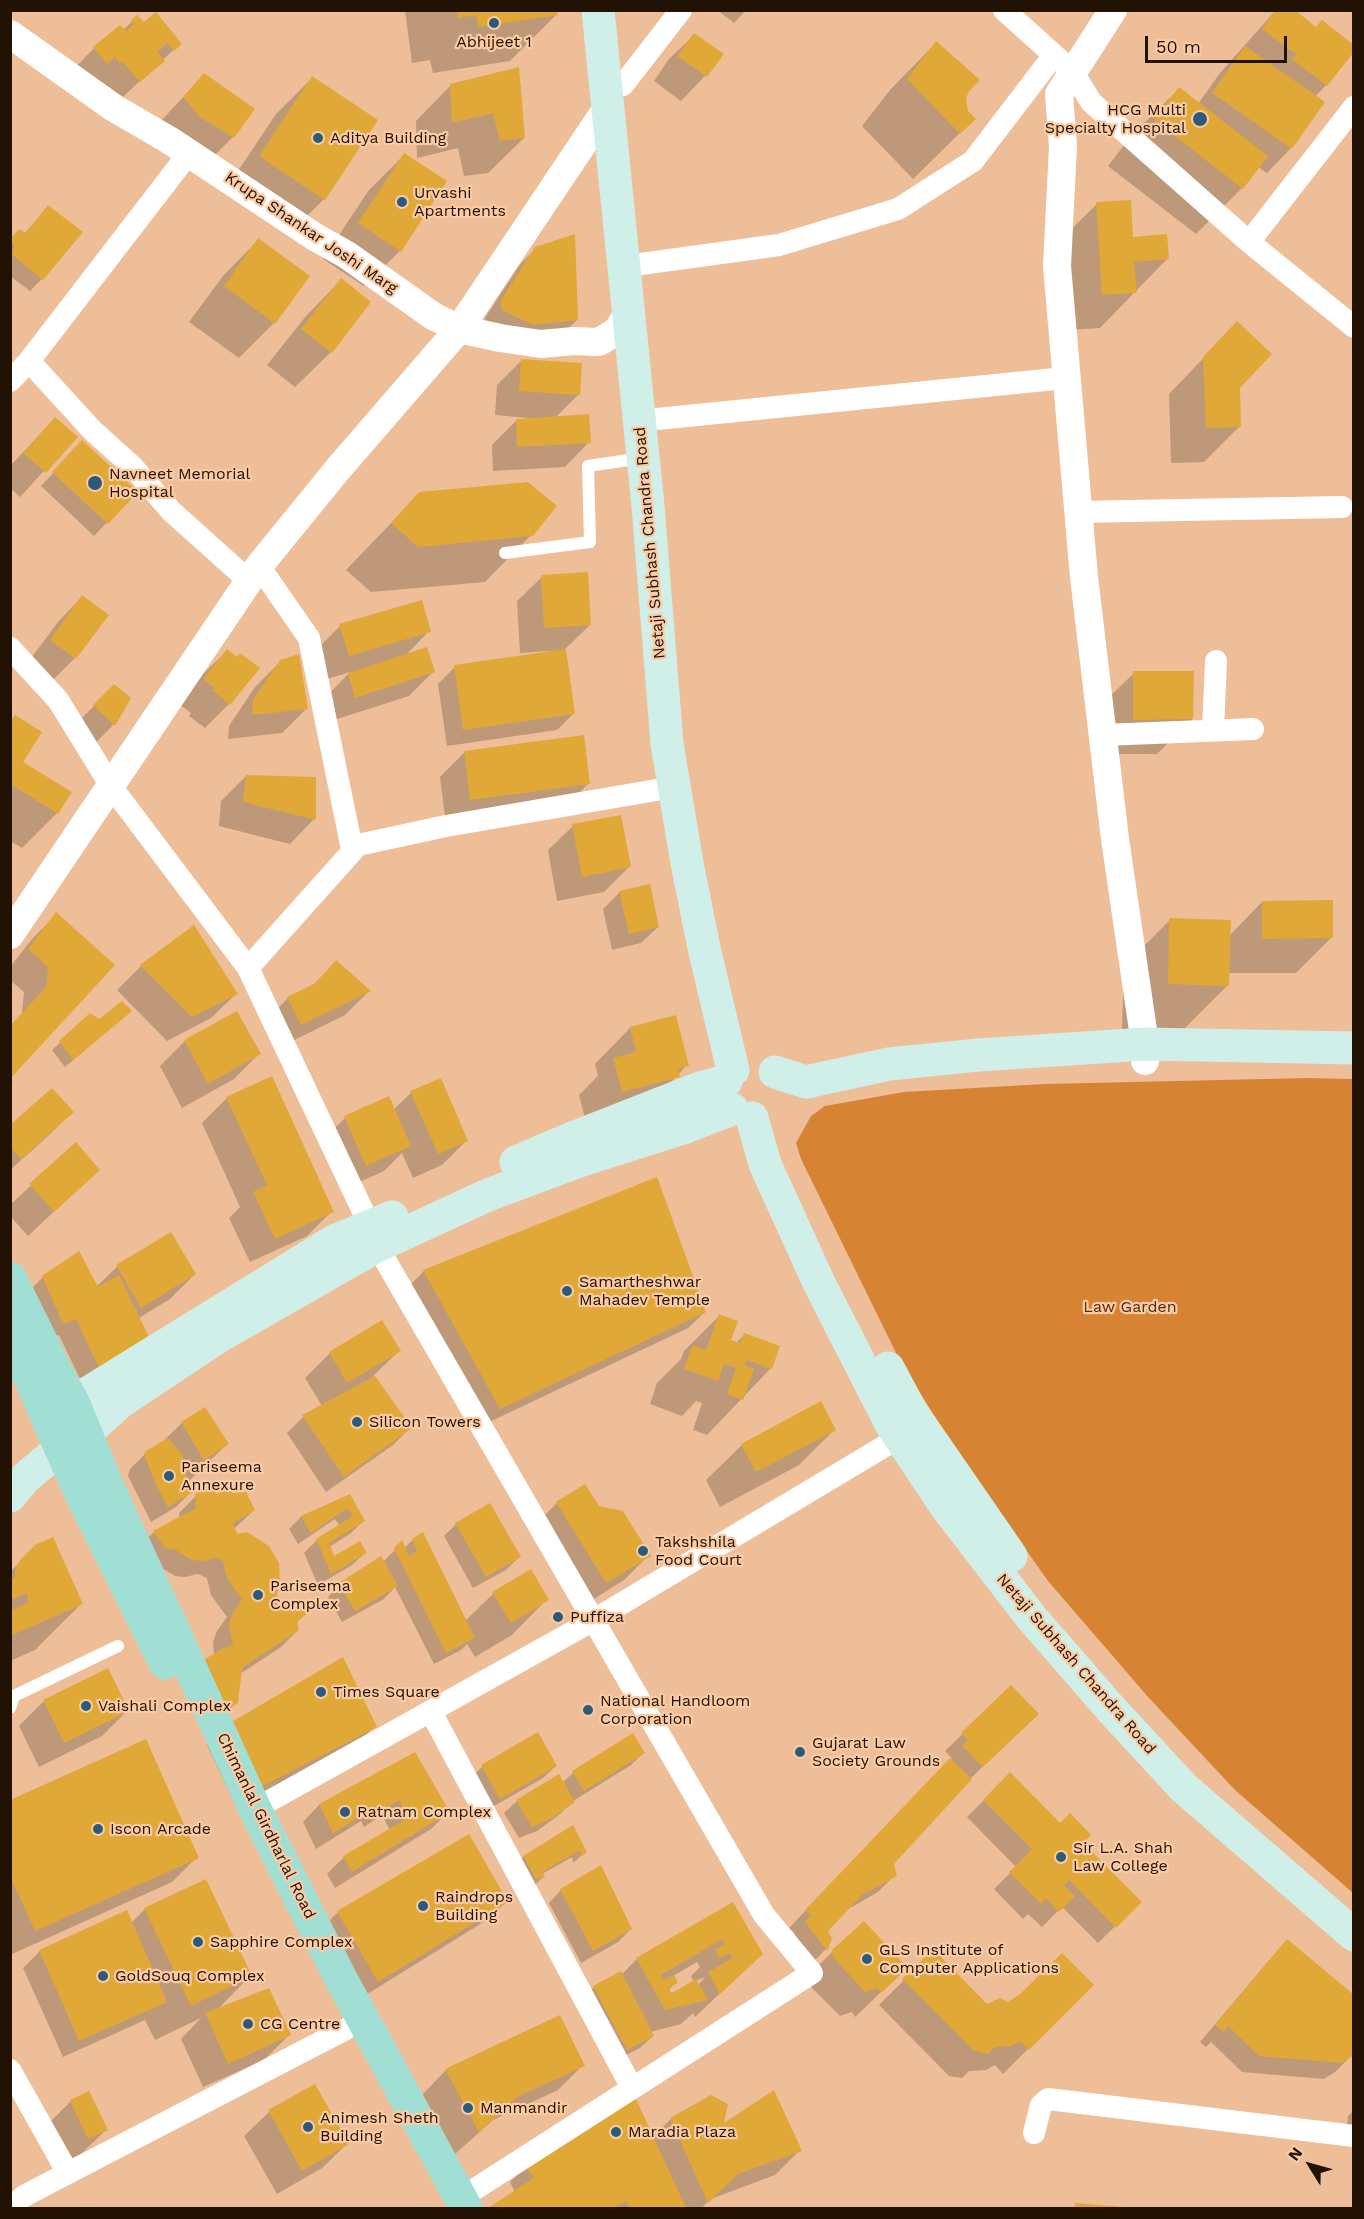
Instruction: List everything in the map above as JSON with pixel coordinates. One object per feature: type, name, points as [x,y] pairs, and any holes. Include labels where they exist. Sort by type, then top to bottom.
[{"type":"main road","name":"Netaji Subhash Chandra Road","points":[[598,10],[615,97],[641,264],[657,419],[684,742],[704,860],[745,1044],[765,1164],[819,1283],[900,1437],[947,1508],[1031,1617],[1184,1788],[1353,1935]]},
{"type":"main road","name":"Netaji Subhash Chandra Road","points":[[616,10],[615,97],[628,313],[643,457],[667,744],[702,937],[753,1090],[775,1129],[783,1155],[837,1271],[910,1411],[1045,1605],[1124,1694],[1197,1770],[1353,1911]]},
{"type":"main road","points":[[72,1402],[324,1248],[374,1236],[582,1160],[683,1128],[753,1090],[806,1082],[889,1064],[989,1054],[1353,1048]]},
{"type":"main road","points":[[1145,1052],[1353,1065]]},
{"type":"main road","points":[[10,1467],[67,1436],[374,1236]]},
{"type":"main road","points":[[10,1278],[72,1402],[67,1436],[10,1496]]},
{"type":"main road","name":"Chimanlal Girdharlal Road","points":[[10,1333],[67,1436],[107,1485],[255,1809],[457,2205]]},
{"type":"main road","name":"Chimanlal Girdharlal Road","points":[[67,1436],[80,1492],[147,1625],[230,1804],[346,2029],[457,2205]]},
{"type":"street","points":[[10,935],[254,574],[338,469],[459,329],[615,97],[681,10]]},
{"type":"street","points":[[1004,10],[1063,64],[1091,102],[1249,242],[1353,327]]},
{"type":"street","points":[[641,264],[779,245],[898,209],[973,162],[1113,10]]},
{"type":"street","name":"Krupa Shankar Joshi Marg","points":[[10,34],[114,108],[189,153],[315,237],[347,255],[434,316],[459,329],[541,344],[599,342],[617,331],[628,313]]},
{"type":"street","points":[[1063,64],[1059,94],[1063,146],[1057,266],[1065,378],[1077,512],[1115,839],[1145,1052]]},
{"type":"street","points":[[1249,242],[1353,107]]},
{"type":"street","points":[[10,381],[29,361],[189,153]]},
{"type":"street","points":[[29,361],[92,430],[132,467],[171,512],[254,574],[309,638],[352,849]]},
{"type":"street","points":[[657,419],[1065,378]]},
{"type":"street","points":[[1077,512],[1342,507]]},
{"type":"street","points":[[10,648],[58,700],[111,786],[248,968],[374,1236],[764,1915],[812,1973],[632,2088],[457,2205]]},
{"type":"street","points":[[1214,730],[1216,661]]},
{"type":"street","points":[[1103,735],[1253,729]]},
{"type":"street","points":[[248,968],[352,849],[358,845],[446,826],[674,787]]},
{"type":"street","points":[[255,1809],[594,1620],[900,1437]]},
{"type":"street","points":[[430,1712],[632,2088]]},
{"type":"street","points":[[10,2208],[24,2196],[346,2029]]},
{"type":"street","points":[[10,2070],[68,2173]]},
{"type":"street","points":[[1035,2133],[1041,2105],[1048,2099],[1353,2136]]},
{"type":"lane","points":[[505,553],[590,542],[588,466],[643,457]]},
{"type":"lane","points":[[10,1708],[14,1696],[118,1646]]},
{"type":"green space","name":"Law Garden","points":[[1353,1079],[1353,1893],[1235,1790],[1149,1698],[1048,1581],[952,1445],[898,1357],[801,1159],[796,1143],[811,1116],[825,1106],[904,1092],[1045,1084]]},
{"type":"building","name":"Abhijeet 1","points":[[457,10],[557,10],[558,15],[479,27],[476,15],[458,18]]},
{"type":"building","points":[[1276,10],[1295,10],[1316,27],[1322,20],[1354,45],[1354,52],[1327,86],[1292,59],[1296,54],[1262,29]]},
{"type":"building","points":[[156,12],[182,44],[174,51],[167,43],[157,52],[165,61],[140,82],[123,62],[120,64],[115,57],[107,64],[93,47],[120,25],[126,31],[134,24],[131,20],[137,15],[144,22]]},
{"type":"building","points":[[694,33],[724,54],[707,77],[677,56]]},
{"type":"building","points":[[936,41],[980,80],[969,91],[966,98],[968,111],[976,119],[960,134],[907,79]]},
{"type":"building","points":[[1245,46],[1325,102],[1292,149],[1212,93]]},
{"type":"building","name":"Urvashi Apartments","points":[[519,67],[525,138],[500,141],[493,113],[452,123],[450,84]]},
{"type":"building","points":[[204,73],[255,109],[234,138],[200,117],[183,97]]},
{"type":"building","name":"Aditya Building","points":[[312,76],[378,120],[325,200],[259,156]]},
{"type":"building","points":[[1179,87],[1268,156],[1243,189],[1154,120]]},
{"type":"building","name":"Urvashi Apartments","points":[[404,153],[447,181],[401,252],[358,223]]},
{"type":"building","points":[[1131,200],[1133,237],[1167,234],[1169,259],[1134,262],[1137,293],[1102,295],[1096,202]]},
{"type":"building","points":[[48,205],[83,232],[43,280],[11,254],[15,245],[10,242],[10,239],[19,229],[26,233]]},
{"type":"building","points":[[575,234],[578,320],[533,325],[502,310],[501,300],[535,247]]},
{"type":"building","points":[[258,238],[310,276],[275,324],[224,286]]},
{"type":"building","points":[[341,278],[371,302],[332,353],[301,329]]},
{"type":"building","points":[[1237,321],[1272,354],[1240,388],[1241,427],[1206,428],[1203,357]]},
{"type":"building","points":[[521,359],[582,363],[580,395],[519,391]]},
{"type":"building","points":[[589,414],[591,443],[517,447],[516,419]]},
{"type":"building","points":[[55,417],[78,437],[46,473],[23,453]]},
{"type":"building","points":[[82,440],[138,492],[108,524],[52,472]]},
{"type":"building","points":[[528,482],[557,506],[533,536],[418,547],[391,523],[419,492]]},
{"type":"building","points":[[588,572],[591,625],[544,628],[541,575]]},
{"type":"building","points":[[82,595],[109,615],[76,659],[50,640]]},
{"type":"building","points":[[422,600],[431,632],[349,656],[339,624]]},
{"type":"building","points":[[427,647],[435,672],[355,698],[348,673]]},
{"type":"building","points":[[227,649],[237,657],[240,653],[260,668],[230,705],[212,690],[215,688],[203,679]]},
{"type":"building","points":[[566,649],[575,714],[463,730],[454,665]]},
{"type":"building","points":[[299,654],[308,709],[252,715],[253,700],[280,660]]},
{"type":"building","points":[[1133,671],[1194,671],[1193,719],[1133,720]]},
{"type":"building","points":[[114,684],[131,698],[115,726],[93,705]]},
{"type":"building","points":[[15,715],[42,732],[23,762],[72,792],[58,814],[12,785],[10,787],[10,721]]},
{"type":"building","points":[[584,735],[590,784],[470,800],[464,751]]},
{"type":"building","points":[[246,775],[316,777],[316,820],[243,802]]},
{"type":"building","points":[[621,815],[631,867],[582,877],[572,824]]},
{"type":"building","points":[[650,884],[659,927],[629,934],[619,891]]},
{"type":"building","points":[[1333,900],[1333,938],[1262,939],[1262,901]]},
{"type":"building","points":[[56,912],[115,965],[10,1079],[10,1026],[46,987],[48,967],[28,949]]},
{"type":"building","points":[[1169,918],[1231,920],[1229,986],[1168,984]]},
{"type":"building","points":[[194,925],[238,994],[192,1017],[140,965]]},
{"type":"building","points":[[336,960],[371,991],[301,1025],[287,997],[316,983]]},
{"type":"building","points":[[122,1001],[132,1011],[73,1060],[59,1041],[90,1013],[99,1019]]},
{"type":"building","points":[[237,1011],[261,1054],[208,1084],[184,1040]]},
{"type":"building","points":[[676,1015],[689,1066],[678,1069],[680,1077],[622,1092],[613,1058],[636,1052],[630,1027]]},
{"type":"building","points":[[272,1076],[334,1212],[275,1239],[253,1192],[267,1185],[226,1097]]},
{"type":"building","points":[[441,1078],[468,1141],[438,1154],[410,1091]]},
{"type":"building","points":[[52,1088],[74,1112],[21,1159],[10,1147],[10,1125]]},
{"type":"building","points":[[389,1096],[411,1146],[366,1166],[344,1116]]},
{"type":"building","points":[[76,1142],[100,1170],[54,1212],[29,1184]]},
{"type":"building","name":"Samartheshwar Mahadev Temple","points":[[657,1177],[706,1312],[500,1409],[423,1270]]},
{"type":"building","points":[[171,1232],[196,1274],[141,1308],[116,1265]]},
{"type":"building","points":[[79,1251],[98,1287],[119,1275],[152,1343],[100,1370],[76,1319],[63,1324],[42,1276]]},
{"type":"building","points":[[719,1314],[738,1321],[731,1340],[740,1343],[744,1333],[780,1346],[772,1369],[747,1360],[745,1365],[754,1369],[743,1400],[727,1394],[736,1368],[724,1364],[718,1381],[684,1369],[692,1346],[706,1350]]},
{"type":"building","points":[[382,1320],[401,1351],[347,1383],[329,1352]]},
{"type":"building","name":"Silicon Towers","points":[[375,1376],[412,1428],[344,1477],[302,1415]]},
{"type":"building","points":[[821,1401],[836,1430],[756,1472],[741,1444]]},
{"type":"building","points":[[205,1407],[229,1444],[204,1460],[181,1422]]},
{"type":"building","name":"Pariseema Annexure","points":[[168,1438],[181,1453],[184,1460],[183,1470],[195,1491],[168,1507],[155,1483],[144,1454]]},
{"type":"building","points":[[585,1484],[599,1506],[623,1511],[651,1556],[606,1583],[556,1502]]},
{"type":"building","name":"Pariseema Complex","points":[[212,1485],[217,1494],[226,1487],[233,1493],[246,1492],[255,1510],[233,1523],[237,1534],[247,1532],[269,1546],[279,1563],[280,1581],[276,1599],[282,1607],[293,1598],[307,1614],[297,1621],[299,1630],[242,1668],[238,1703],[225,1710],[197,1664],[225,1647],[233,1645],[229,1624],[242,1599],[227,1578],[223,1561],[215,1558],[203,1561],[192,1560],[174,1549],[165,1548],[153,1531],[196,1508],[195,1494]]},
{"type":"building","points":[[350,1494],[365,1521],[329,1543],[334,1556],[360,1541],[367,1553],[331,1574],[316,1539],[353,1516],[348,1508],[311,1533],[301,1516]]},
{"type":"building","points":[[490,1503],[521,1557],[486,1577],[455,1523]]},
{"type":"building","points":[[423,1532],[475,1638],[446,1653],[394,1548],[402,1540],[409,1556],[417,1551],[412,1539]]},
{"type":"building","points":[[53,1537],[83,1604],[10,1636],[10,1611],[28,1603],[27,1593],[10,1600],[10,1579],[15,1578],[15,1570],[21,1559],[35,1545]]},
{"type":"building","points":[[381,1556],[398,1586],[355,1611],[339,1583]]},
{"type":"building","points":[[531,1569],[549,1600],[511,1623],[492,1592]]},
{"type":"building","name":"Times Square","points":[[343,1657],[377,1727],[253,1791],[223,1727]]},
{"type":"building","name":"Vaishali Complex","points":[[108,1668],[129,1711],[64,1743],[43,1700]]},
{"type":"building","points":[[1011,1685],[1039,1714],[983,1767],[962,1746],[968,1740],[961,1733]]},
{"type":"building","points":[[538,1732],[557,1766],[500,1799],[481,1765]]},
{"type":"building","points":[[633,1733],[645,1753],[584,1791],[572,1771]]},
{"type":"building","name":"Iscon Arcade","points":[[146,1739],[199,1858],[35,1931],[10,1876],[10,1800]]},
{"type":"building","name":"Ratnam Complex","points":[[415,1752],[450,1812],[352,1872],[343,1856],[408,1818],[399,1800],[381,1812],[378,1806],[333,1833],[319,1804]]},
{"type":"building","points":[[950,1758],[972,1779],[894,1864],[897,1876],[862,1895],[828,1931],[832,1939],[827,1951],[805,1922],[811,1915],[805,1910]]},
{"type":"building","name":"Sir L.A. Shah Law College","points":[[1010,1772],[1060,1823],[1070,1813],[1091,1835],[1083,1843],[1142,1902],[1116,1928],[1069,1880],[1064,1885],[1075,1896],[1059,1912],[1046,1898],[1041,1904],[1009,1872],[1032,1849],[983,1800]]},
{"type":"building","points":[[559,1774],[575,1802],[551,1819],[532,1827],[516,1800]]},
{"type":"building","points":[[573,1825],[587,1852],[581,1857],[580,1850],[542,1872],[545,1877],[536,1879],[523,1856]]},
{"type":"building","name":"Raindrops Building","points":[[469,1834],[508,1902],[378,1982],[337,1911]]},
{"type":"building","points":[[601,1865],[632,1929],[593,1951],[560,1889]]},
{"type":"building","name":"Sapphire Complex","points":[[206,1879],[252,1976],[191,2006],[144,1908]]},
{"type":"building","points":[[733,1902],[763,1954],[720,1994],[708,1972],[733,1958],[730,1953],[719,1958],[715,1950],[725,1944],[722,1939],[661,1975],[664,1980],[674,1975],[678,1983],[668,1988],[672,1993],[696,1979],[708,2000],[665,2010],[636,1958]]},
{"type":"building","name":"GoldSouq Complex","points":[[127,1910],[167,2002],[79,2041],[39,1950]]},
{"type":"building","name":"GLS Institute of Computer Applications","points":[[864,1921],[908,1968],[881,1993],[877,1988],[865,1992],[833,1957],[832,1950]]},
{"type":"building","points":[[1287,1939],[1354,1995],[1354,2055],[1342,2063],[1259,2056],[1228,2026],[1224,2032],[1215,2025]]},
{"type":"building","points":[[933,1949],[987,2004],[1000,1998],[1008,2002],[1020,1994],[1062,1953],[1094,1985],[1029,2050],[1020,2041],[1012,2046],[995,2047],[988,2054],[974,2051],[902,1979]]},
{"type":"building","points":[[621,1971],[654,2036],[627,2050],[593,1986]]},
{"type":"building","name":"CG Centre","points":[[269,1988],[291,2035],[228,2064],[205,2013]]},
{"type":"building","points":[[560,2015],[585,2066],[519,2096],[479,2132],[445,2069]]},
{"type":"building","name":"Animesh Sheth Building","points":[[315,2084],[349,2144],[302,2171],[268,2110]]},
{"type":"building","points":[[774,2090],[802,2151],[738,2174],[708,2203],[670,2118],[711,2095],[728,2104],[724,2123]]},
{"type":"building","points":[[89,2091],[108,2130],[88,2139],[70,2100]]},
{"type":"building","name":"Maradia Plaza","points":[[636,2099],[686,2208],[630,2208],[626,2201],[613,2208],[488,2208],[534,2178],[525,2165]]},
{"type":"building","points":[[1075,2203],[1124,2207],[1124,2208],[1076,2208]]},
{"type":"place","name":"Abhijeet 1","points":[[494,23]]},
{"type":"place","name":"HCG Multi Specialty Hospital","points":[[1200,119]]},
{"type":"place","name":"Aditya Building","points":[[318,138]]},
{"type":"place","name":"Urvashi Apartments","points":[[402,202]]},
{"type":"place","name":"Navneet Memorial Hospital","points":[[95,483]]},
{"type":"place","name":"Samartheshwar Mahadev Temple","points":[[567,1291]]},
{"type":"place","name":"Silicon Towers","points":[[357,1422]]},
{"type":"place","name":"Pariseema Annexure","points":[[169,1476]]},
{"type":"place","name":"Takshshila Food Court","points":[[643,1551]]},
{"type":"place","name":"Pariseema Complex","points":[[258,1595]]},
{"type":"place","name":"Puffiza","points":[[558,1617]]},
{"type":"place","name":"Times Square","points":[[321,1692]]},
{"type":"place","name":"Vaishali Complex","points":[[86,1706]]},
{"type":"place","name":"National Handloom Corporation","points":[[588,1710]]},
{"type":"place","name":"Gujarat Law Society Grounds","points":[[800,1752]]},
{"type":"place","name":"Ratnam Complex","points":[[345,1812]]},
{"type":"place","name":"Iscon Arcade","points":[[98,1829]]},
{"type":"place","name":"Sir L.A. Shah Law College","points":[[1061,1857]]},
{"type":"place","name":"Raindrops Building","points":[[423,1906]]},
{"type":"place","name":"Sapphire Complex","points":[[198,1942]]},
{"type":"place","name":"GLS Institute of Computer Applications","points":[[867,1959]]},
{"type":"place","name":"GoldSouq Complex","points":[[103,1976]]},
{"type":"place","name":"CG Centre","points":[[248,2024]]},
{"type":"place","name":"Manmandir","points":[[468,2108]]},
{"type":"place","name":"Animesh Sheth Building","points":[[308,2127]]},
{"type":"place","name":"Maradia Plaza","points":[[616,2132]]}]
